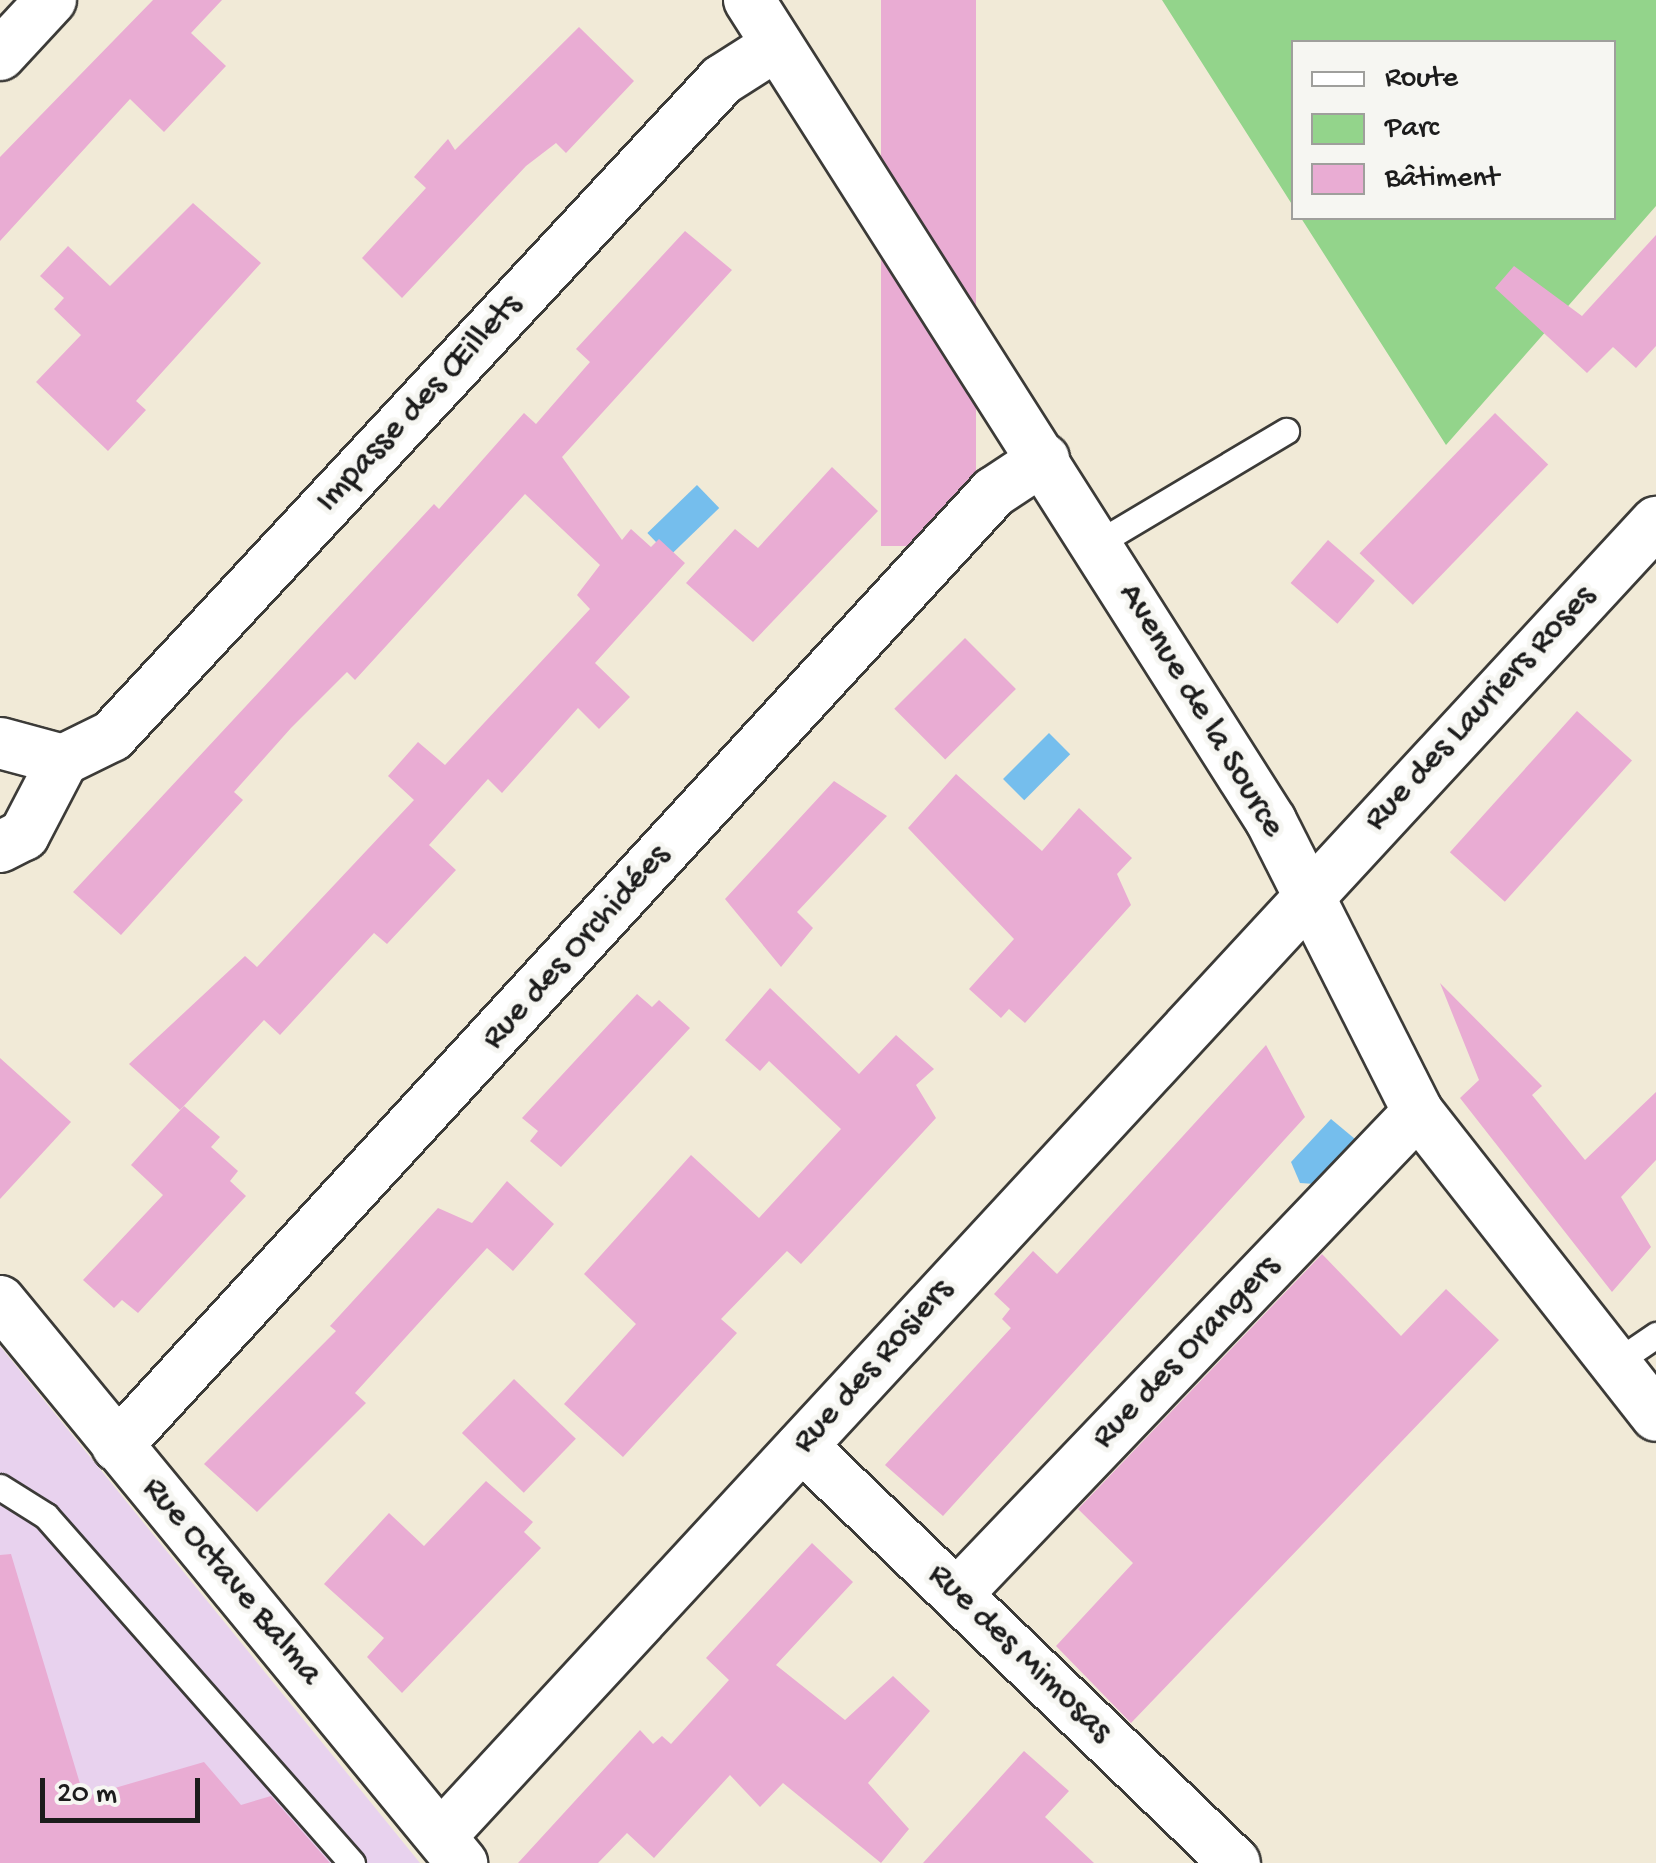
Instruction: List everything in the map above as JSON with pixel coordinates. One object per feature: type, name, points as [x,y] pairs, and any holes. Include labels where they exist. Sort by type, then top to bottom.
[{"type":"street","points":[[0,56],[51,0]]},
{"type":"street","name":"Avenue de la Source","points":[[750,0],[1271,821],[1418,1112],[1656,1416]]},
{"type":"street","name":"Impasse des Œillets","points":[[63,760],[112,736],[722,80],[777,45]]},
{"type":"street","name":"Rue des Orchidées","points":[[117,1446],[994,492],[1044,458]]},
{"type":"street","name":"Rue des Lauriers Roses","points":[[1306,896],[1656,522]]},
{"type":"street","points":[[0,743],[63,760],[24,835],[0,847]]},
{"type":"street","name":"Rue des Rosiers","points":[[451,1850],[802,1446],[1306,896]]},
{"type":"street","name":"Rue des Orangers","points":[[957,1594],[1418,1112]]},
{"type":"street","name":"Rue Octave Balma","points":[[0,1302],[451,1850]]},
{"type":"street","name":"Rue des Mimosas","points":[[802,1446],[1235,1863]]},
{"type":"lane","points":[[1098,544],[1286,431]]},
{"type":"lane","points":[[1615,1363],[1656,1335]]},
{"type":"lane","points":[[0,1487],[59,1530],[352,1863]]},
{"type":"shaded area","points":[[0,1346],[420,1863],[0,1863]]},
{"type":"green space","points":[[1162,0],[1656,0],[1656,206],[1446,445],[1302,220],[1616,220],[1616,40],[1291,40],[1291,203]]},
{"type":"water","points":[[697,485],[719,508],[670,556],[647,533]]},
{"type":"water","points":[[1049,733],[1070,754],[1024,800],[1003,779]]},
{"type":"water","points":[[1331,1119],[1355,1139],[1315,1184],[1300,1183],[1291,1162]]},
{"type":"building","points":[[153,0],[222,0],[191,33],[226,66],[164,132],[130,99],[0,241],[0,157]]},
{"type":"building","points":[[881,0],[976,0],[976,546],[881,546]]},
{"type":"building","points":[[579,27],[634,81],[566,153],[556,143],[526,166],[402,298],[362,258],[426,188],[414,177],[448,139],[455,150]]},
{"type":"building","points":[[193,203],[261,263],[136,401],[146,410],[108,451],[36,382],[81,335],[54,309],[64,298],[40,276],[68,246],[110,286]]},
{"type":"building","points":[[685,231],[732,270],[562,457],[622,540],[631,529],[651,547],[659,539],[685,563],[595,663],[630,697],[599,729],[578,708],[502,793],[488,779],[429,845],[456,870],[387,944],[374,933],[280,1035],[264,1020],[180,1110],[129,1064],[245,956],[257,967],[414,800],[388,776],[418,742],[445,765],[590,609],[577,595],[600,565],[525,494],[355,680],[347,672],[291,728],[234,792],[243,800],[121,935],[73,892],[434,504],[439,509],[524,413],[536,424],[590,362],[576,349]]},
{"type":"building","points":[[1656,235],[1656,346],[1636,368],[1613,347],[1587,373],[1495,288],[1514,266],[1582,316]]},
{"type":"building","points":[[1495,413],[1548,464],[1413,605],[1360,553]]},
{"type":"building","points":[[832,467],[878,511],[753,642],[686,583],[735,529],[758,548]]},
{"type":"building","points":[[1328,540],[1375,581],[1337,624],[1291,583]]},
{"type":"building","points":[[965,638],[1016,689],[945,760],[894,709]]},
{"type":"building","points":[[1577,711],[1632,761],[1505,902],[1450,852]]},
{"type":"building","points":[[956,774],[1042,851],[1079,808],[1132,858],[1117,874],[1131,905],[1025,1023],[1009,1009],[1001,1018],[969,989],[1014,939],[908,828]]},
{"type":"building","points":[[834,781],[887,816],[797,912],[813,928],[781,967],[725,899]]},
{"type":"building","points":[[1440,983],[1542,1086],[1532,1095],[1585,1160],[1656,1092],[1656,1160],[1621,1197],[1651,1247],[1612,1292],[1460,1098],[1479,1080]]},
{"type":"building","points":[[770,988],[859,1074],[896,1035],[934,1069],[916,1085],[936,1118],[801,1264],[787,1251],[721,1319],[737,1333],[623,1457],[564,1404],[636,1324],[584,1274],[691,1155],[759,1218],[841,1129],[769,1061],[760,1071],[725,1040]]},
{"type":"building","points":[[637,994],[652,1007],[659,1000],[690,1028],[561,1167],[530,1141],[538,1131],[522,1118]]},
{"type":"building","points":[[1266,1045],[1305,1117],[943,1516],[885,1465],[1011,1328],[1002,1319],[1010,1309],[994,1294],[1033,1251],[1057,1274]]},
{"type":"building","points":[[0,1058],[71,1122],[0,1199]]},
{"type":"building","points":[[184,1106],[220,1137],[211,1147],[238,1171],[230,1181],[246,1196],[138,1313],[122,1300],[114,1308],[83,1280],[163,1195],[131,1165]]},
{"type":"building","points":[[507,1181],[554,1224],[513,1271],[487,1248],[355,1393],[366,1403],[257,1512],[204,1464],[336,1331],[330,1326],[438,1208],[472,1223]]},
{"type":"building","points":[[1322,1254],[1401,1336],[1446,1289],[1499,1340],[1131,1723],[1056,1646],[1133,1563],[1078,1509]]},
{"type":"building","points":[[514,1379],[576,1439],[524,1493],[462,1433]]},
{"type":"building","points":[[486,1481],[533,1522],[524,1532],[541,1548],[402,1693],[367,1657],[384,1638],[324,1584],[389,1513],[424,1546]]},
{"type":"building","points":[[812,1543],[853,1582],[776,1665],[845,1720],[893,1676],[930,1711],[868,1783],[909,1829],[881,1863],[783,1783],[760,1807],[730,1775],[654,1858],[627,1833],[598,1863],[518,1863],[640,1730],[653,1744],[662,1736],[671,1744],[729,1680],[706,1658]]},
{"type":"building","points":[[11,1554],[84,1797],[204,1762],[241,1805],[271,1796],[330,1863],[0,1863],[0,1555]]},
{"type":"building","points":[[1024,1751],[1069,1791],[1045,1817],[1094,1863],[923,1863]]}]
